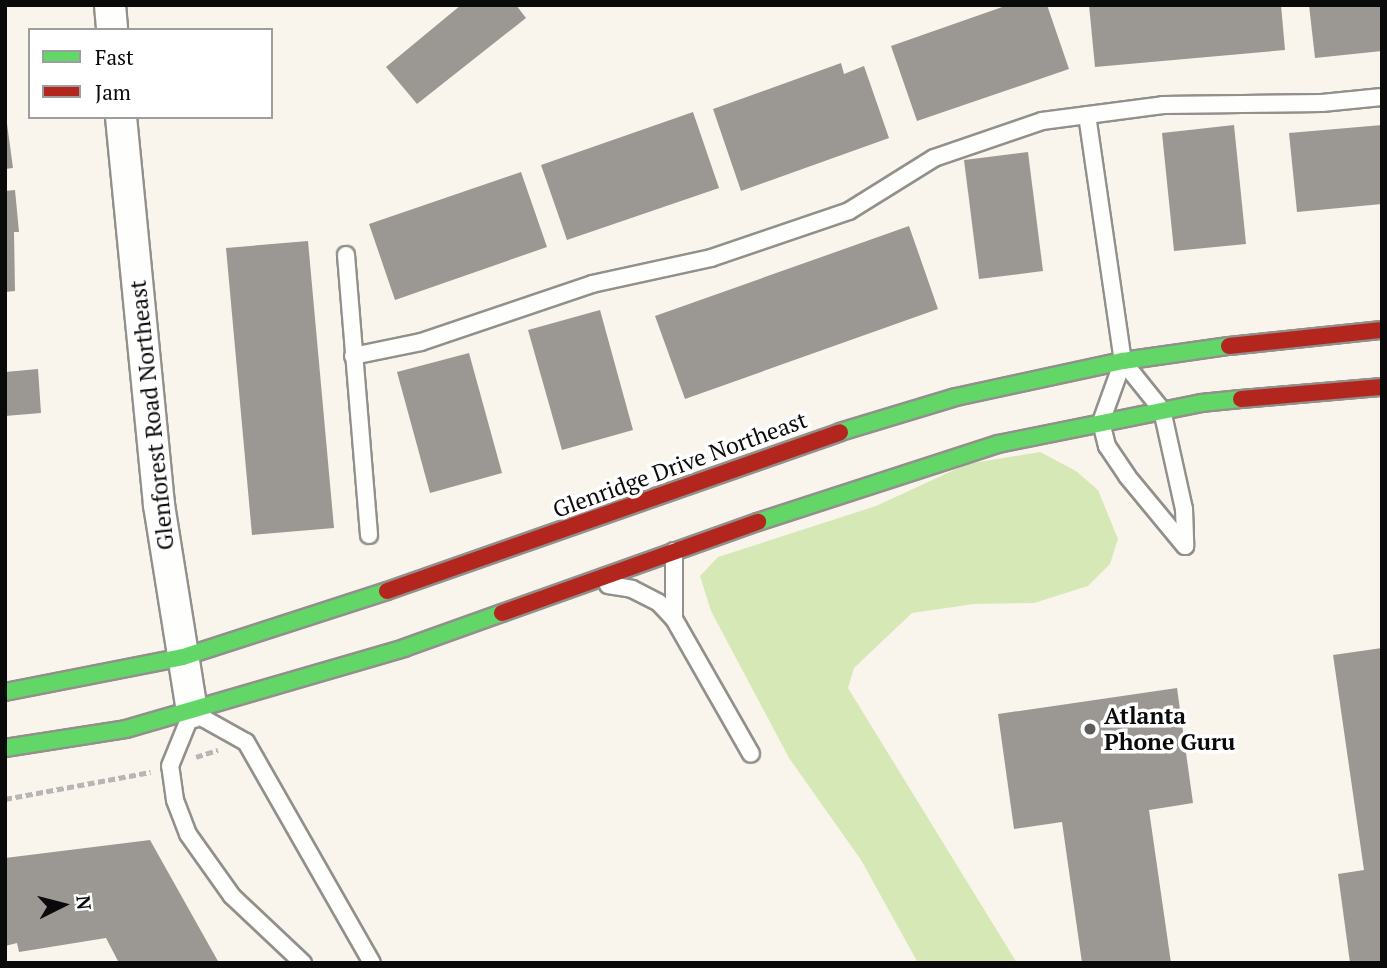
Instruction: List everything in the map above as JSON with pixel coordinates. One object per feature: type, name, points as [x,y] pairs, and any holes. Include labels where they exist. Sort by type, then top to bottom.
[{"type":"main road","name":"Glenridge Drive Northeast","points":[[5,692],[183,657],[299,622],[876,419],[956,397],[1123,361],[1290,337],[1382,330]]},
{"type":"main road","points":[[5,748],[126,729],[192,712],[404,648],[674,551],[998,444],[1161,410],[1382,387]]},
{"type":"street","points":[[110,5],[113,28]]},
{"type":"street","name":"Glenforest Road Northeast","points":[[121,119],[159,505],[192,712]]},
{"type":"lane","points":[[353,356],[421,342],[592,284],[711,258],[849,211],[934,158],[1042,121],[1163,105],[1322,103],[1382,97]]},
{"type":"lane","points":[[1087,115],[1123,361],[1101,422],[1107,446],[1127,476],[1185,546],[1184,509],[1161,410],[1123,361]]},
{"type":"lane","points":[[346,255],[369,535]]},
{"type":"lane","points":[[674,551],[674,619]]},
{"type":"lane","points":[[589,581],[632,589],[659,603],[674,619],[751,754]]},
{"type":"lane","points":[[303,963],[260,925],[210,866],[188,834],[175,800],[170,766],[192,712],[246,742],[372,963]]},
{"type":"path","points":[[5,799],[130,779],[246,742]]},
{"type":"green space","points":[[1040,452],[1076,471],[1098,490],[1118,539],[1110,564],[1088,586],[1034,603],[974,604],[912,613],[854,668],[848,688],[1017,963],[918,963],[861,860],[789,758],[711,611],[700,576],[718,557],[876,506],[967,464]]},
{"type":"building","points":[[461,5],[516,5],[526,18],[417,104],[386,67]]},
{"type":"building","points":[[1008,5],[1047,5],[1069,69],[917,121],[891,46]]},
{"type":"building","points":[[1089,5],[1281,5],[1285,50],[1095,67]]},
{"type":"building","points":[[1309,5],[1382,5],[1382,51],[1315,58]]},
{"type":"building","points":[[841,63],[844,74],[864,66],[889,138],[741,191],[713,109]]},
{"type":"building","points":[[5,109],[13,168],[5,169]]},
{"type":"building","points":[[693,112],[719,188],[567,240],[541,165]]},
{"type":"building","points":[[1234,125],[1246,244],[1174,251],[1162,133]]},
{"type":"building","points":[[1382,125],[1382,204],[1297,212],[1289,133]]},
{"type":"building","points":[[1028,152],[1043,271],[979,279],[964,160]]},
{"type":"building","points":[[521,172],[547,247],[395,300],[369,224]]},
{"type":"building","points":[[15,190],[19,232],[14,232],[15,291],[5,292],[5,191]]},
{"type":"building","points":[[909,226],[938,309],[685,399],[655,316]]},
{"type":"building","points":[[308,241],[334,528],[252,535],[226,248]]},
{"type":"building","points":[[600,310],[633,430],[562,450],[528,330]]},
{"type":"building","points":[[469,353],[502,473],[430,493],[397,372]]},
{"type":"building","points":[[38,369],[41,413],[5,416],[5,372]]},
{"type":"building","points":[[1382,648],[1382,963],[1350,963],[1338,874],[1364,870],[1333,655]]},
{"type":"building","points":[[1177,688],[1193,803],[1149,810],[1171,963],[1082,963],[1062,822],[1014,829],[998,714]]},
{"type":"building","points":[[150,840],[219,963],[119,963],[106,938],[19,952],[17,943],[5,946],[5,858]]},
{"type":"traffic: fast","points":[[840,432],[956,397],[1123,361],[1229,346]]},
{"type":"traffic: fast","points":[[758,522],[998,444],[1201,403],[1241,399]]},
{"type":"traffic: fast","points":[[5,692],[183,657],[387,591]]},
{"type":"traffic: fast","points":[[5,748],[126,729],[404,648],[502,613]]},
{"type":"traffic: jam","points":[[1229,346],[1382,330]]},
{"type":"traffic: jam","points":[[1241,399],[1382,387]]},
{"type":"traffic: jam","points":[[387,591],[840,432]]},
{"type":"traffic: jam","points":[[502,613],[758,522]]},
{"type":"place","name":"Atlanta Phone Guru","points":[[1090,729]]}]
